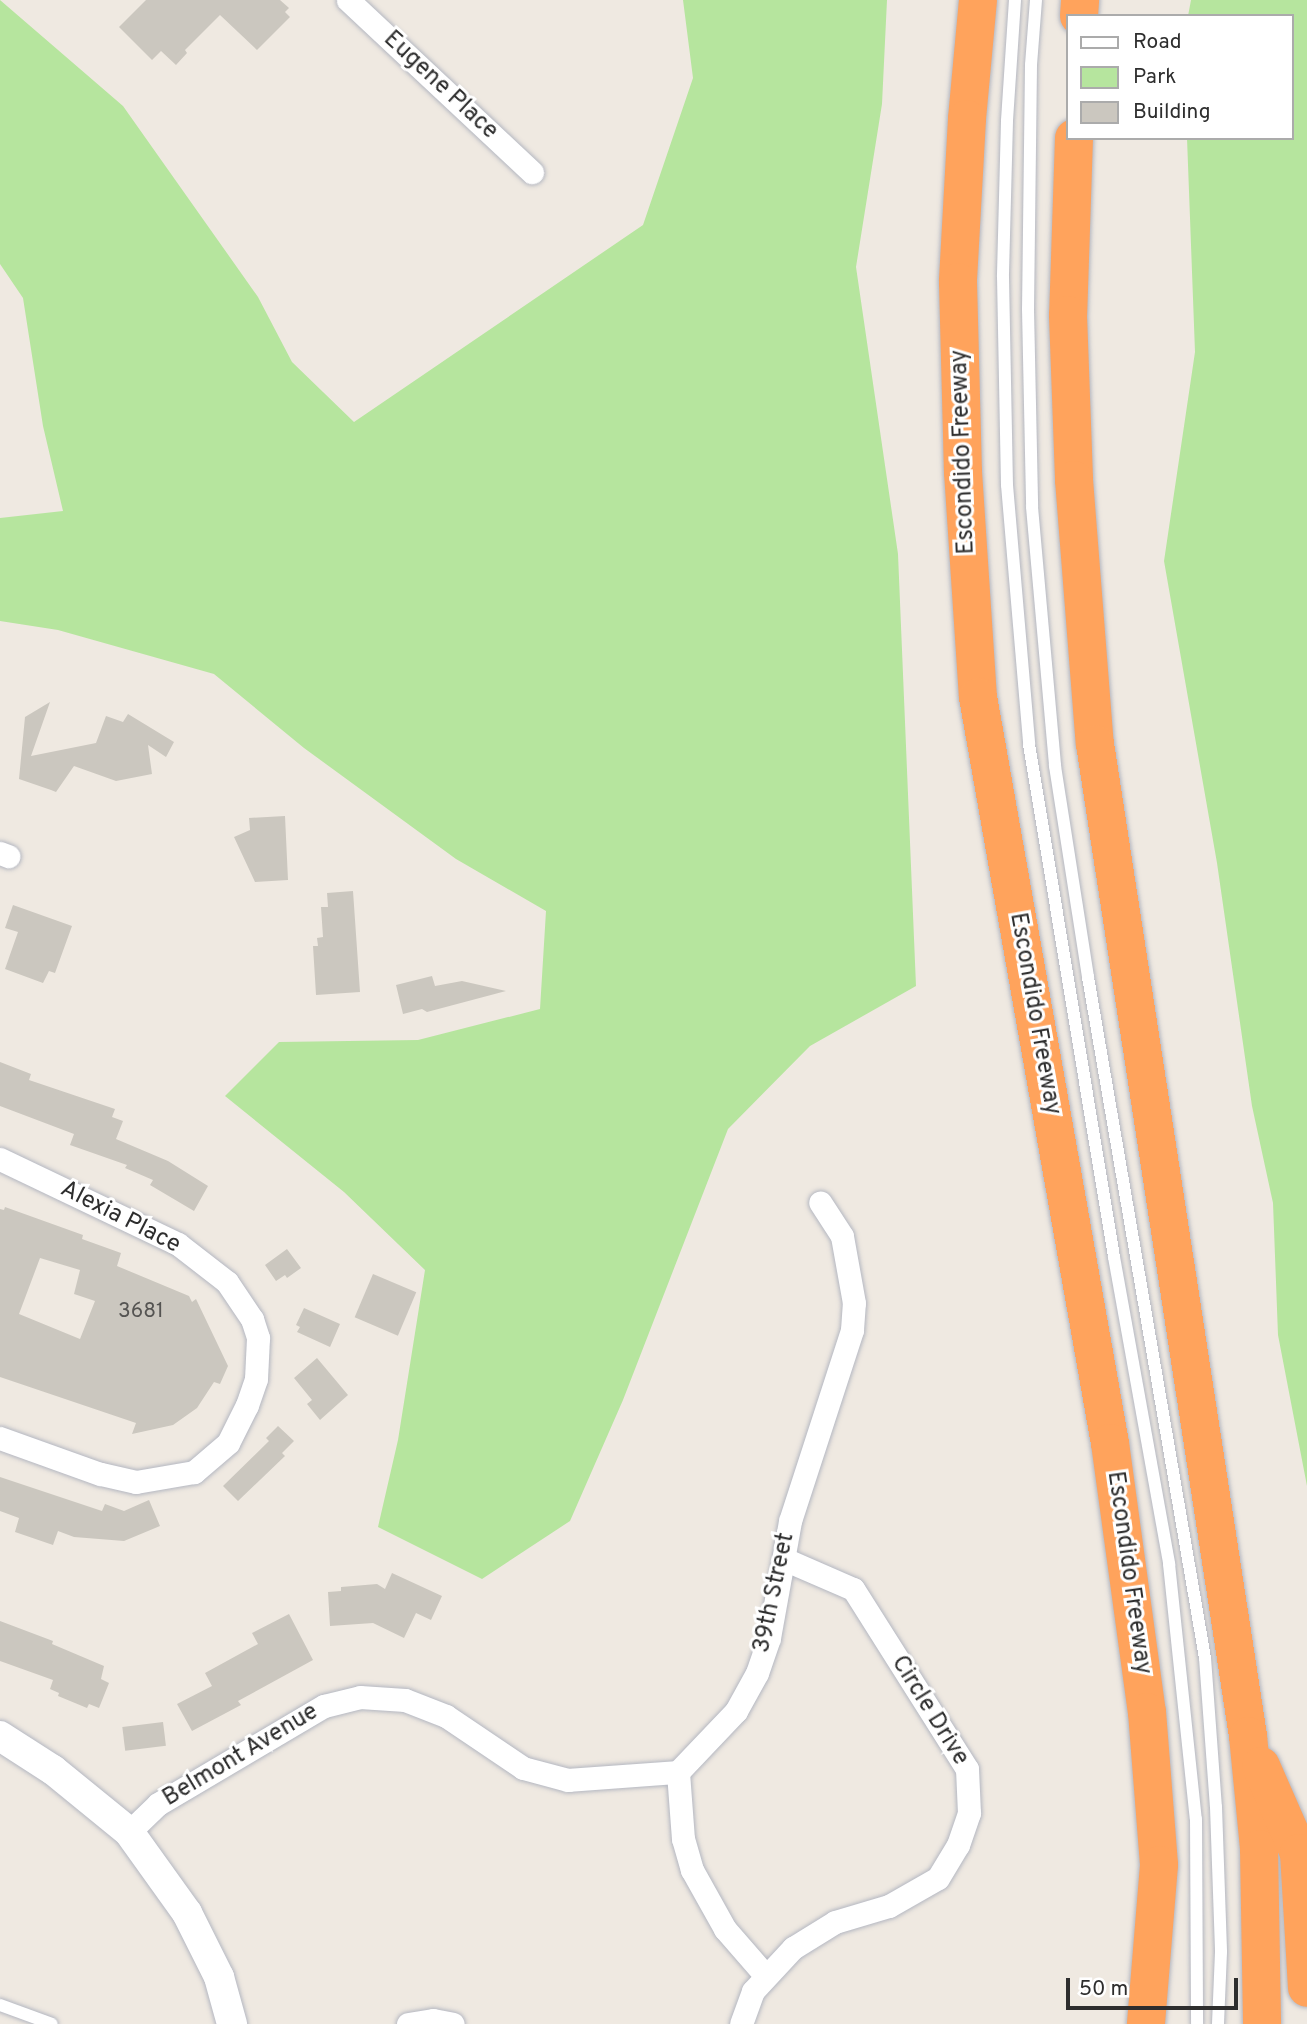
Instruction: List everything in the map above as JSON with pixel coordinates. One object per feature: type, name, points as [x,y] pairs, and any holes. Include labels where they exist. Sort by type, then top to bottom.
[{"type":"highway","name":"Escondido Freeway","points":[[978,0],[967,118],[958,282],[963,472],[978,696],[1110,1443],[1147,1712],[1159,1865],[1146,2024]]},
{"type":"highway","points":[[1074,140],[1068,315],[1074,480],[1095,744],[1248,1736],[1259,1849],[1262,2024]]},
{"type":"highway","points":[[1248,1736],[1299,1853],[1307,1988]]},
{"type":"street","name":"Eugene Place","points":[[348,0],[532,172]]},
{"type":"street","name":"Alexia Place","points":[[0,1159],[178,1244],[227,1282],[252,1319],[258,1338],[256,1379],[247,1405],[228,1443],[194,1472],[136,1482],[100,1475],[0,1438]]},
{"type":"street","name":"39th Street","points":[[678,1772],[737,1712],[757,1673],[769,1638],[790,1521],[852,1330],[854,1303],[842,1236],[820,1202]]},
{"type":"street","name":"Circle Drive","points":[[765,1975],[793,1948],[835,1922],[889,1906],[938,1878],[958,1844],[969,1813],[967,1769],[853,1589],[785,1559]]},
{"type":"street","name":"Belmont Avenue","points":[[129,1832],[158,1804],[324,1706],[360,1697],[405,1700],[446,1716],[523,1768],[568,1780],[678,1772]]},
{"type":"street","points":[[0,1736],[53,1770],[129,1832],[187,1913],[219,1977],[232,2024]]},
{"type":"street","points":[[678,1772],[682,1839],[692,1870],[725,1929],[765,1975],[754,1991],[741,2024]]},
{"type":"street","points":[[408,2024],[433,2020],[453,2024]]},
{"type":"lane","points":[[1015,0],[1007,121],[1003,277],[1007,485],[1029,744],[1107,1216],[1169,1564],[1196,1819],[1198,2024]]},
{"type":"lane","points":[[1036,0],[1031,65],[1028,309],[1032,494],[1055,766],[1087,977],[1205,1658],[1216,1807],[1221,1952],[1218,2024]]},
{"type":"lane","points":[[0,2005],[52,2024]]},
{"type":"green space","points":[[0,0],[123,106],[258,297],[292,362],[354,422],[643,225],[693,78],[683,0],[887,0],[882,104],[856,267],[898,554],[916,986],[810,1046],[728,1129],[623,1400],[570,1521],[482,1579],[378,1527],[398,1440],[425,1270],[344,1192],[225,1096],[279,1042],[418,1040],[540,1009],[546,911],[456,859],[304,748],[214,674],[58,630],[0,621],[0,518],[63,511],[43,426],[23,298],[0,264]]},
{"type":"green space","points":[[1191,0],[1307,0],[1307,1486],[1278,1335],[1273,1203],[1252,1106],[1217,863],[1164,561],[1195,352],[1187,140],[1293,140],[1293,14],[1188,14]]},
{"type":"building","points":[[146,0],[280,0],[289,8],[285,12],[290,17],[257,50],[220,15],[185,50],[187,53],[176,65],[161,51],[152,60],[119,27]]},
{"type":"building","points":[[50,702],[31,756],[96,743],[106,716],[123,722],[128,714],[174,742],[166,757],[148,745],[152,774],[116,781],[74,766],[56,792],[19,779],[25,717]]},
{"type":"building","points":[[285,816],[288,880],[255,882],[234,837],[250,830],[249,818]]},
{"type":"building","points":[[353,891],[360,992],[316,995],[313,946],[318,946],[317,938],[323,937],[321,907],[328,907],[327,893]]},
{"type":"building","points":[[13,905],[72,926],[55,973],[49,971],[43,983],[5,969],[18,932],[5,928]]},
{"type":"building","points":[[432,976],[435,986],[462,981],[506,991],[427,1012],[422,1009],[403,1014],[396,985]]},
{"type":"building","points":[[0,1062],[31,1074],[29,1080],[115,1109],[112,1117],[123,1121],[116,1139],[168,1161],[208,1186],[194,1211],[150,1185],[153,1180],[125,1168],[127,1165],[70,1145],[74,1134],[0,1106]]},
{"type":"building","points":[[5,1207],[83,1235],[82,1239],[121,1253],[117,1266],[189,1296],[192,1302],[196,1299],[228,1366],[220,1384],[214,1382],[197,1408],[173,1425],[132,1434],[136,1423],[0,1377],[0,1209],[4,1210]],"holes":[[[40,1258],[80,1270],[74,1294],[95,1301],[80,1339],[19,1314]]]},
{"type":"building","points":[[287,1249],[301,1268],[287,1278],[285,1275],[276,1281],[265,1265]]},
{"type":"building","points":[[373,1274],[416,1292],[398,1336],[355,1317]]},
{"type":"building","points":[[304,1308],[340,1324],[330,1347],[297,1332],[300,1327],[296,1325]]},
{"type":"building","points":[[317,1358],[348,1395],[320,1420],[307,1404],[312,1400],[294,1378]]},
{"type":"building","points":[[278,1426],[294,1441],[282,1453],[285,1456],[238,1501],[223,1486],[269,1441],[266,1438]]},
{"type":"building","points":[[0,1477],[102,1511],[105,1504],[124,1511],[149,1500],[160,1526],[124,1541],[74,1537],[58,1531],[53,1545],[15,1532],[19,1518],[0,1511]]},
{"type":"building","points":[[392,1573],[442,1596],[431,1620],[416,1613],[404,1638],[373,1623],[330,1626],[328,1592],[341,1591],[341,1587],[377,1584],[385,1589]]},
{"type":"building","points":[[289,1614],[313,1660],[238,1701],[241,1705],[192,1731],[177,1704],[212,1686],[205,1673],[258,1644],[252,1633]]},
{"type":"building","points":[[0,1621],[53,1641],[52,1644],[104,1666],[101,1679],[109,1683],[99,1708],[89,1704],[87,1708],[58,1696],[59,1693],[50,1689],[53,1680],[0,1661]]},
{"type":"building","points":[[163,1722],[166,1746],[125,1751],[122,1727]]}]
